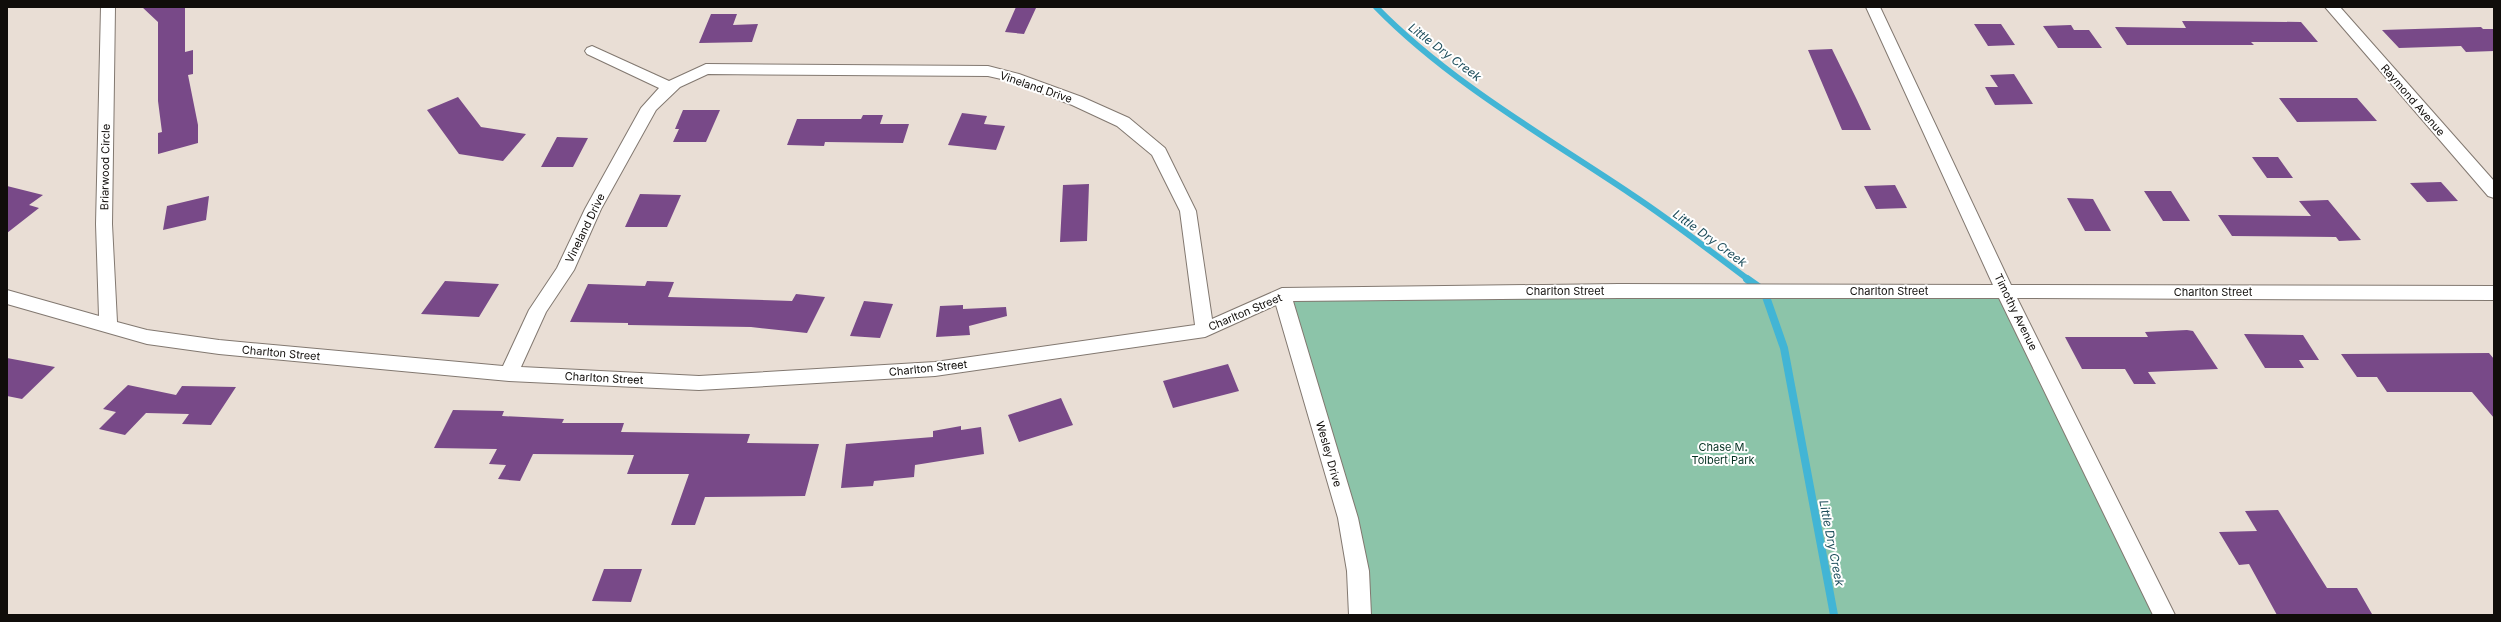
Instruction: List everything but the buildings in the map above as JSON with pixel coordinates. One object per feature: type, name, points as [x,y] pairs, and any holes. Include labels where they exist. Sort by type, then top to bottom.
[{"type":"street","name":"Briarwood Circle","points":[[108,7],[104,224],[108,326]]},
{"type":"street","name":"Timothy Avenue","points":[[1873,7],[2005,292],[2164,615]]},
{"type":"street","name":"Raymond Avenue","points":[[2332,7],[2494,192]]},
{"type":"street","points":[[592,51],[669,87]]},
{"type":"street","name":"Vineland Drive","points":[[510,374],[538,310],[565,270],[593,209],[645,114],[658,96],[669,87],[679,80],[706,69],[988,71],[1014,77],[1077,101],[1122,122],[1159,152],[1188,211],[1206,330]]},
{"type":"street","name":"Charlton Street","points":[[7,297],[147,337],[219,347],[510,374],[699,383],[746,382],[935,370],[1206,330],[1282,295],[1565,291],[2494,293]]},
{"type":"street","name":"Wesley Drive","points":[[1282,295],[1348,518],[1358,572],[1360,615]]},
{"type":"green space","name":"Chase M. Tolbert Park","points":[[2005,292],[2164,615],[1360,615],[1358,571],[1282,295]]},
{"type":"waterway","name":"Little Dry Creek","points":[[1376,7],[1404,34],[1466,84],[1646,204],[1749,280]]},
{"type":"waterway","name":"Little Dry Creek","points":[[1747,279],[1764,291],[1784,348],[1834,615]]}]
